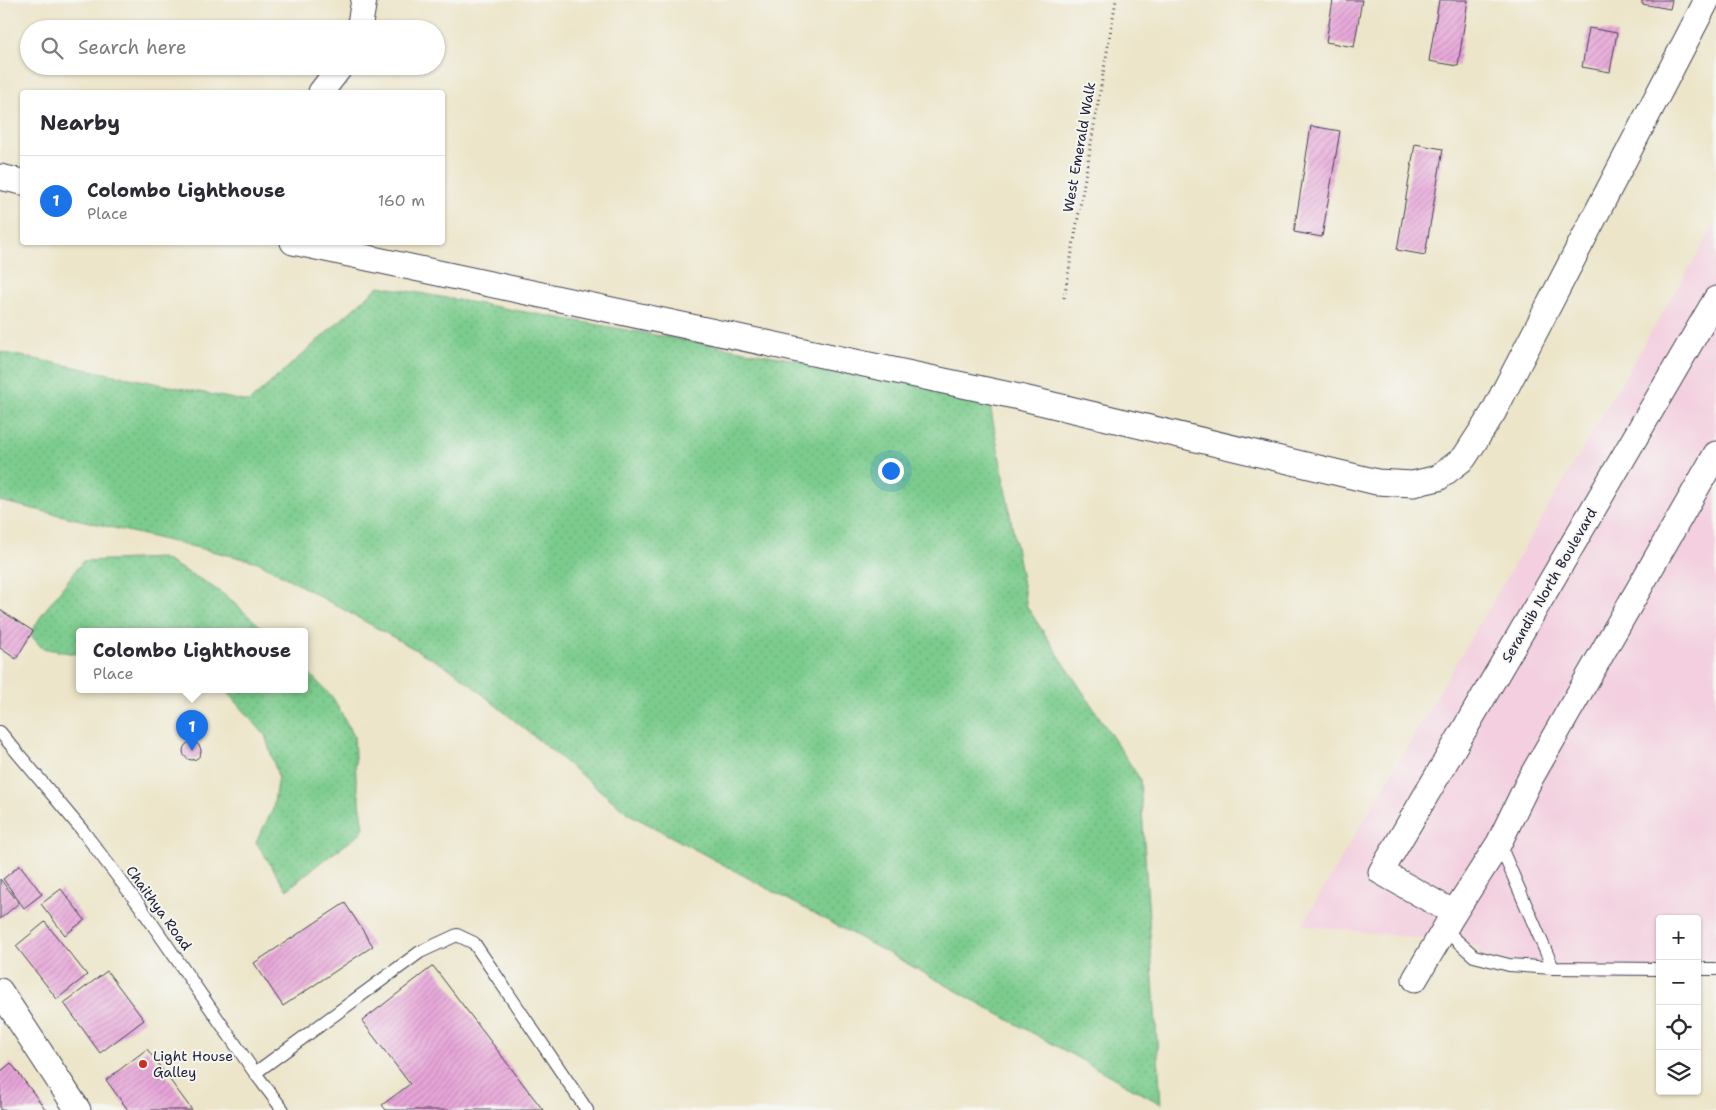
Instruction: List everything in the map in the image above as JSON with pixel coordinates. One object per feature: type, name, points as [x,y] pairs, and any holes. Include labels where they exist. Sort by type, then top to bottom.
[{"type":"street","points":[[360,20],[364,0]]},
{"type":"street","points":[[307,245],[1019,397],[1377,482],[1412,484],[1438,478],[1464,458],[1493,413],[1707,0]]},
{"type":"street","points":[[323,90],[334,75]]},
{"type":"street","points":[[0,176],[20,181]]},
{"type":"street","name":"Serandib North Boulevard","points":[[1449,922],[1381,872],[1716,299]]},
{"type":"street","points":[[1415,979],[1499,843],[1530,779],[1716,454]]},
{"type":"street","points":[[0,991],[78,1110]]},
{"type":"lane","name":"Chaithya Road","points":[[0,732],[82,830],[140,906],[255,1073],[283,1110]]},
{"type":"lane","points":[[1499,843],[1553,968]]},
{"type":"lane","points":[[1449,922],[1474,956],[1509,964],[1553,968],[1656,969]]},
{"type":"lane","points":[[255,1073],[420,952],[457,935],[474,944],[587,1110]]},
{"type":"lane","points":[[1701,969],[1716,970]]},
{"type":"path","name":"West Emerald Walk","points":[[1064,298],[1116,0]]},
{"type":"shaded area","points":[[1716,222],[1716,973],[1701,975],[1701,915],[1656,915],[1656,978],[1594,983],[1477,953],[1481,946],[1302,925]]},
{"type":"green space","points":[[379,286],[988,394],[1027,607],[1140,779],[1161,1104],[899,959],[629,814],[454,671],[258,562],[0,501],[0,352],[249,402]]},
{"type":"green space","points":[[162,558],[207,583],[227,597],[262,628],[76,628],[75,654],[42,648],[30,634],[43,613],[83,561]]},
{"type":"green space","points":[[308,672],[333,698],[354,736],[356,778],[364,827],[359,835],[317,865],[287,890],[256,842],[273,809],[278,776],[265,735],[229,693],[308,693]]},
{"type":"building","points":[[1333,0],[1362,0],[1354,47],[1326,42]]},
{"type":"building","points":[[1439,0],[1468,0],[1458,66],[1429,61]]},
{"type":"building","points":[[1642,0],[1672,0],[1670,9],[1642,4]]},
{"type":"building","points":[[1589,28],[1617,33],[1610,72],[1582,67]]},
{"type":"building","points":[[1311,126],[1340,131],[1322,237],[1294,232]]},
{"type":"building","points":[[1415,144],[1443,149],[1425,255],[1397,250]]},
{"type":"building","points":[[0,610],[33,631],[16,659],[0,648]]},
{"type":"building","points":[[188,742],[196,742],[201,747],[199,758],[188,760],[183,755],[183,747]]},
{"type":"building","points":[[20,865],[42,894],[24,908],[3,879]]},
{"type":"building","points":[[0,879],[19,903],[0,919]]},
{"type":"building","points":[[61,889],[85,920],[65,935],[41,904]]},
{"type":"building","points":[[345,903],[373,946],[283,1006],[254,963]]},
{"type":"building","points":[[45,922],[87,975],[57,999],[16,946]]},
{"type":"building","points":[[433,966],[543,1110],[386,1110],[382,1105],[410,1084],[362,1021]]},
{"type":"building","points":[[107,971],[144,1020],[100,1053],[64,1003]]},
{"type":"building","name":"Light House Galley","points":[[147,1049],[192,1110],[128,1110],[106,1080]]},
{"type":"building","points":[[11,1063],[46,1110],[0,1110],[0,1072]]},
{"type":"place","name":"Colombo Lighthouse","points":[[192,751]]},
{"type":"place","name":"Light House Galley","points":[[143,1064]]}]
